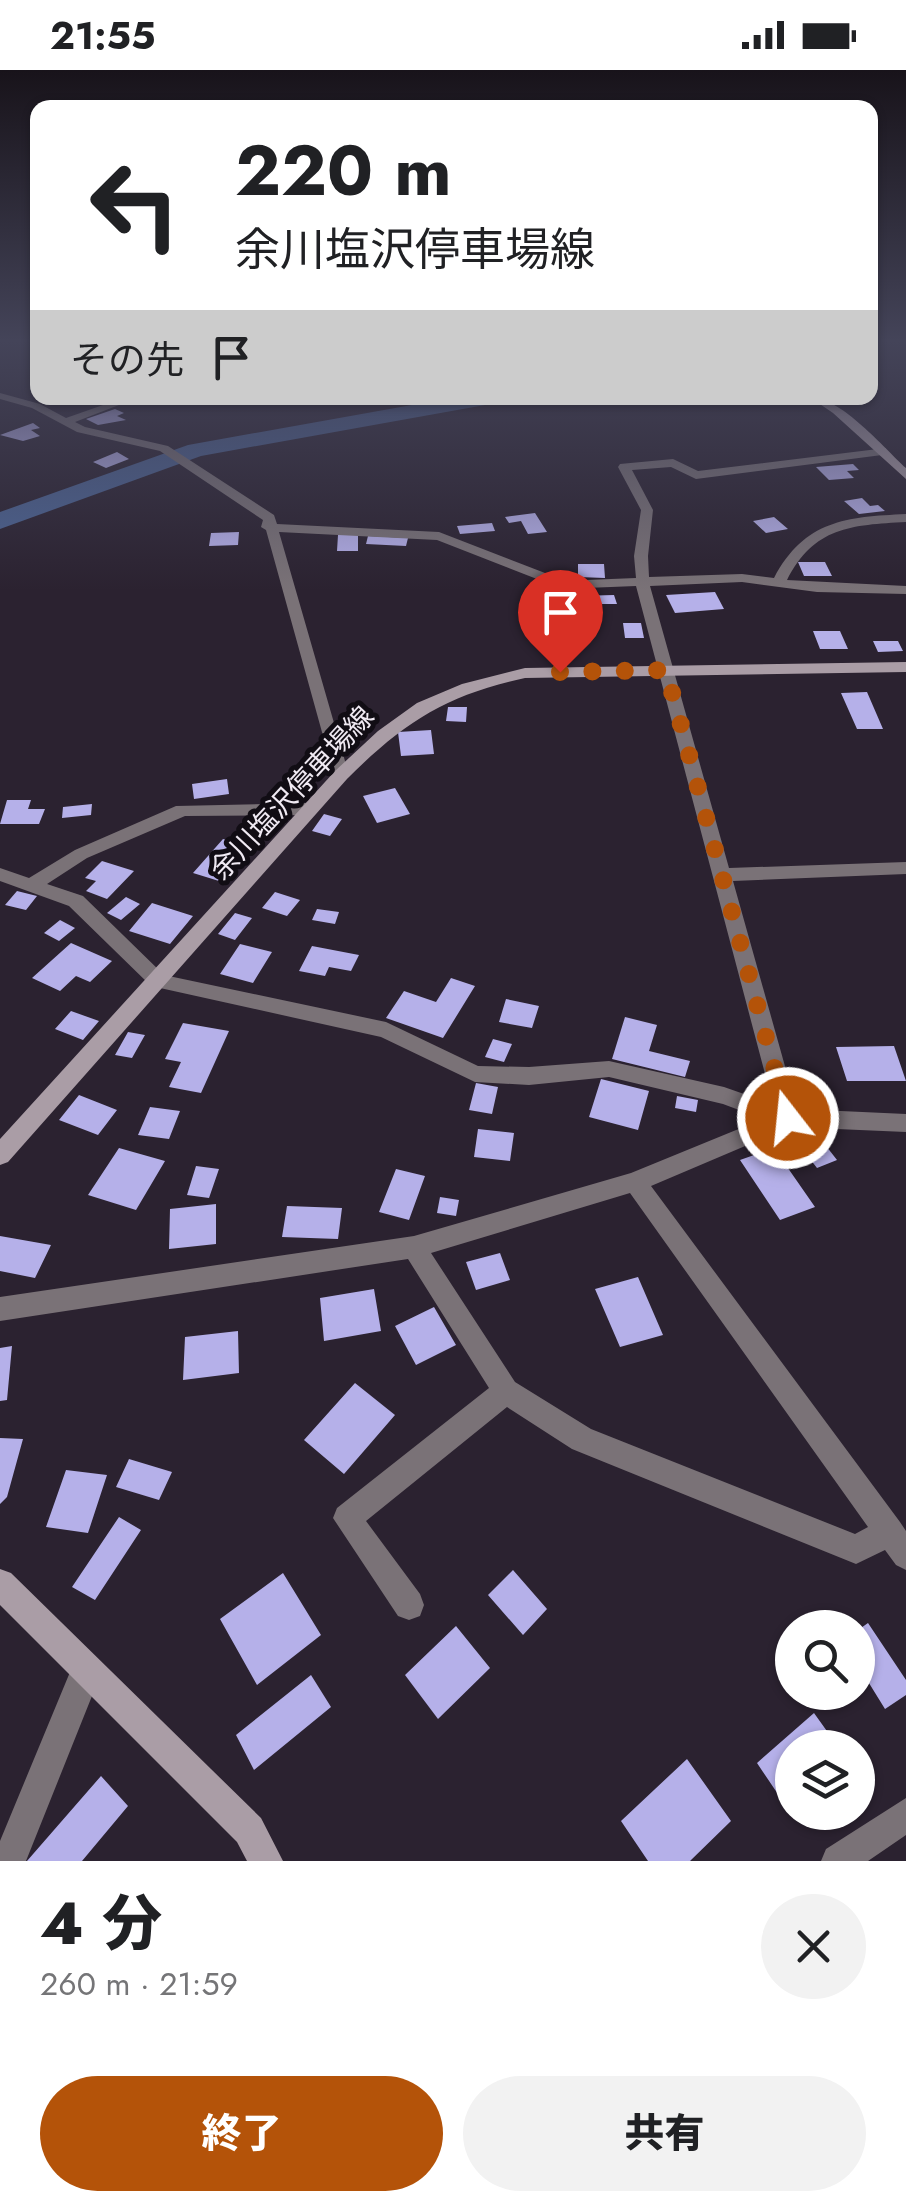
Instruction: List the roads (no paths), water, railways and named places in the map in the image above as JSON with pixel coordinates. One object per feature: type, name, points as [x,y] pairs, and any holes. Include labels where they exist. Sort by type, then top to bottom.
[{"type":"main road","points":[[848,424],[906,474]]},
{"type":"main road","name":"余川塩沢停車場線","points":[[0,1154],[310,808],[392,723],[470,683],[524,673],[906,667]]},
{"type":"main road","points":[[0,1584],[249,1830],[266,1861]]},
{"type":"street","points":[[72,424],[81,430],[164,448],[269,518],[268,527],[341,774]]},
{"type":"street","points":[[788,1118],[644,585],[640,556],[648,510],[624,467],[673,463],[696,475],[882,451]]},
{"type":"street","points":[[778,583],[789,558],[837,522],[906,518]]},
{"type":"street","points":[[268,527],[439,536],[542,578],[644,585],[742,578],[906,590]]},
{"type":"street","points":[[34,883],[80,854],[182,810],[310,808]]},
{"type":"street","points":[[720,875],[906,868]]},
{"type":"street","points":[[0,874],[76,901],[158,981],[386,1030],[475,1074],[529,1076],[609,1070],[724,1096],[788,1118],[906,1122]]},
{"type":"street","points":[[0,1309],[414,1247],[635,1182],[788,1118]]},
{"type":"street","points":[[414,1247],[506,1391],[582,1439],[856,1549],[898,1544],[635,1182]]},
{"type":"street","points":[[409,1605],[347,1518],[506,1391]]},
{"type":"street","points":[[9,1861],[86,1670]]},
{"type":"street","points":[[838,1861],[906,1815]]},
{"type":"waterway","points":[[0,521],[196,450],[343,424]]}]
